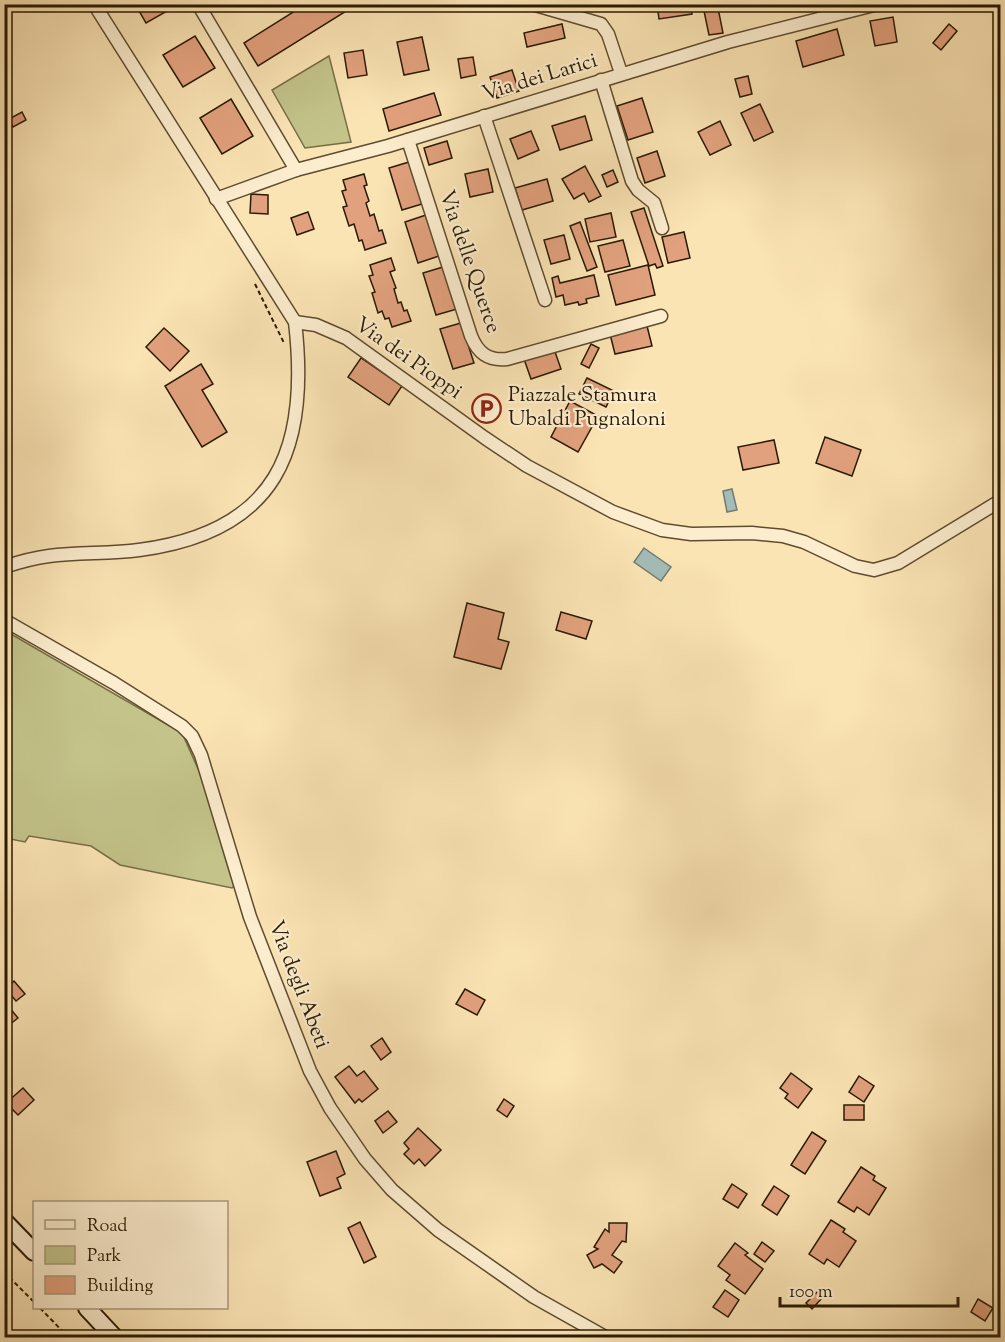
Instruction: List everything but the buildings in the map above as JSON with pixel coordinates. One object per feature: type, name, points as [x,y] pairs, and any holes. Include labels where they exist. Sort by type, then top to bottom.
[{"type":"main road","points":[[4,1221],[33,1251]]},
{"type":"main road","points":[[88,1309],[116,1338]]},
{"type":"street","points":[[4,567],[48,556],[130,551],[174,544],[213,531],[248,510],[263,494],[276,474],[293,431],[299,391],[295,322],[94,4]]},
{"type":"street","points":[[198,4],[296,170]]},
{"type":"street","points":[[532,4],[601,24],[608,34],[621,73]]},
{"type":"street","name":"Via dei Larici","points":[[216,199],[296,170],[408,140],[621,73],[728,42],[878,4]]},
{"type":"street","points":[[601,80],[632,181],[638,190],[654,203],[662,228]]},
{"type":"street","points":[[484,116],[545,300]]},
{"type":"street","name":"Via delle Querce","points":[[408,140],[471,336],[477,348],[485,356],[495,360],[507,359],[661,316]]},
{"type":"street","name":"Via dei Pioppi","points":[[295,322],[316,325],[346,338],[485,438],[527,465],[599,505],[655,528],[691,534],[752,533],[783,536],[827,552],[852,565],[874,570],[898,562],[999,506]]},
{"type":"street","name":"Via degli Abeti","points":[[4,620],[135,695],[182,726],[192,736],[201,755],[248,910],[310,1071],[330,1108],[373,1170],[407,1204],[446,1236],[534,1297],[607,1338]]},
{"type":"path","points":[[251,276],[271,313],[284,345]]},
{"type":"path","points":[[4,1272],[33,1301]]},
{"type":"path","points":[[41,1309],[69,1338]]},
{"type":"green space","points":[[329,56],[351,142],[305,148],[272,90]]},
{"type":"green space","points":[[4,630],[182,733],[199,771],[236,884],[232,888],[120,865],[91,846],[29,836],[25,842],[5,838]]},
{"type":"water","points":[[732,489],[737,510],[727,512],[723,491]]},
{"type":"water","points":[[644,548],[671,567],[661,581],[634,562]]},
{"type":"place","name":"Piazzale Stamura Ubaldi Pugnaloni","points":[[487,408]]}]
